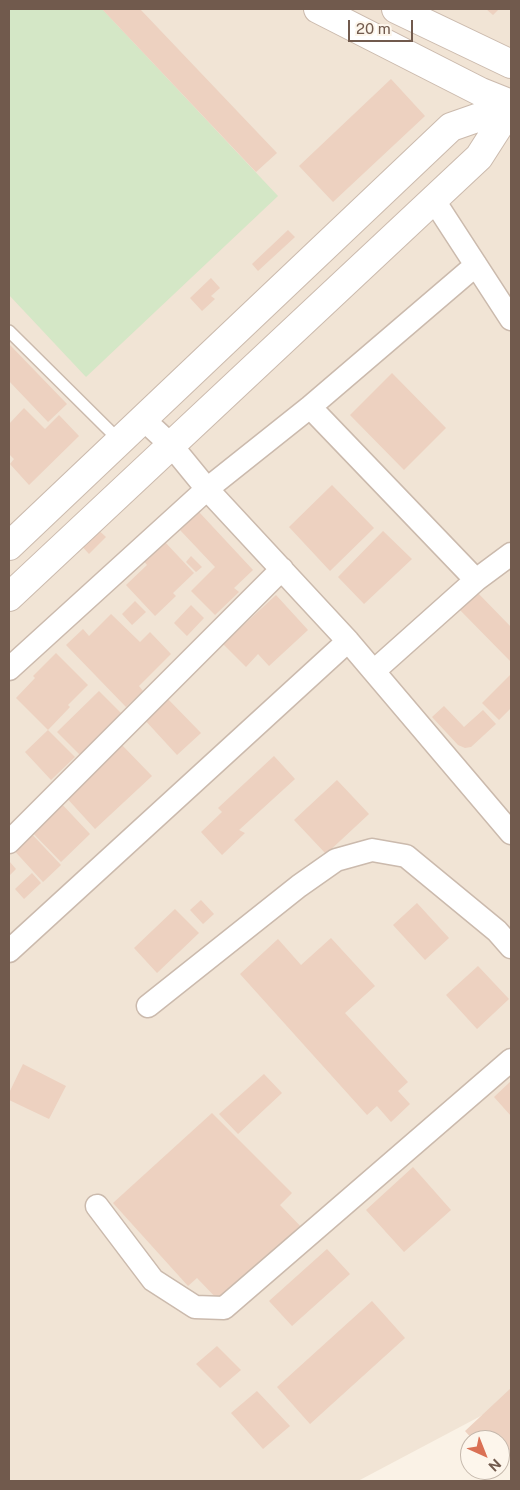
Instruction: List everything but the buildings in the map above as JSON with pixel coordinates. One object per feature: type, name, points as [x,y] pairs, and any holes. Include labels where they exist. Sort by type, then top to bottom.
[{"type":"street","points":[[318,9],[511,106]]},
{"type":"street","points":[[396,9],[511,64]]},
{"type":"street","points":[[9,597],[479,157],[511,106]]},
{"type":"street","points":[[9,546],[450,127],[511,106]]},
{"type":"street","points":[[433,199],[511,319]]},
{"type":"street","points":[[9,669],[207,489],[310,407],[476,266]]},
{"type":"street","points":[[310,407],[476,580]]},
{"type":"street","points":[[143,419],[171,445],[207,489],[348,641],[511,833]]},
{"type":"street","points":[[374,671],[476,580],[511,554]]},
{"type":"street","points":[[9,842],[282,569]]},
{"type":"street","points":[[10,947],[348,641]]},
{"type":"street","points":[[148,1006],[298,886],[336,860],[372,850],[406,856],[497,931],[511,947]]},
{"type":"street","points":[[98,1206],[153,1280],[195,1307],[224,1308],[511,1060]]},
{"type":"lane","points":[[9,331],[120,441]]},
{"type":"shaded area","points":[[9,9],[511,9],[511,1400],[358,1481],[9,1481]]},
{"type":"green space","points":[[9,9],[102,9],[278,196],[86,377],[9,295]]}]
